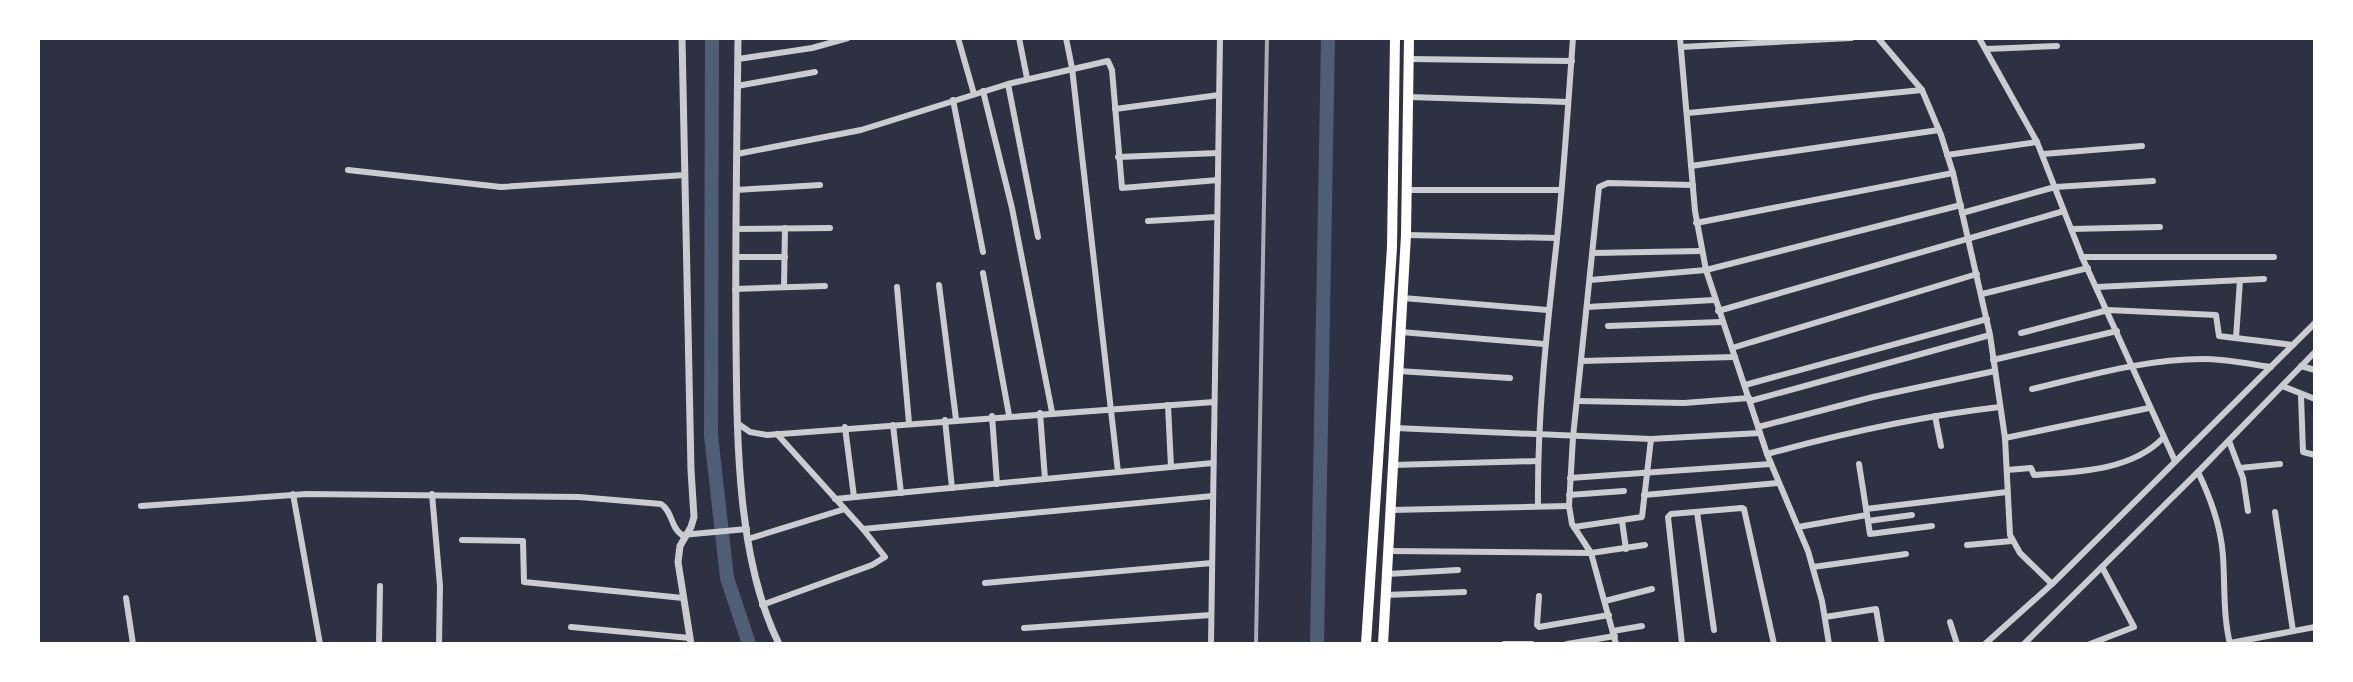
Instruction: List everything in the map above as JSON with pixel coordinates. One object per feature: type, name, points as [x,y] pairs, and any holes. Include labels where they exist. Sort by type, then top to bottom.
[{"type":"highway","points":[[1366,644],[1392,247],[1395,38]]},
{"type":"highway","points":[[1383,644],[1406,235],[1409,38]]},
{"type":"highway","points":[[1379,439],[1395,440]]},
{"type":"street","points":[[571,627],[690,641],[678,562],[680,546],[694,517],[682,38]]},
{"type":"street","points":[[738,38],[735,289],[742,529],[748,539],[762,605],[779,644]]},
{"type":"street","points":[[738,59],[812,48],[848,38]]},
{"type":"street","points":[[958,38],[974,94]]},
{"type":"street","points":[[1019,38],[1027,78]]},
{"type":"street","points":[[1066,38],[1118,472]]},
{"type":"street","points":[[1211,644],[1220,38]]},
{"type":"street","points":[[1538,506],[1538,432],[1544,344],[1557,238],[1573,38]]},
{"type":"street","points":[[1680,38],[1701,251],[1721,322],[1767,454],[1813,567],[1829,644]]},
{"type":"street","points":[[1681,47],[1851,38]]},
{"type":"street","points":[[1878,38],[1922,90],[1953,173],[1990,335],[2005,438],[2012,541],[2052,584]]},
{"type":"street","points":[[1979,38],[2043,154],[2082,257],[2175,461]]},
{"type":"street","points":[[1986,49],[2057,46]]},
{"type":"street","points":[[1409,59],[1572,61]]},
{"type":"street","points":[[737,154],[853,132],[1027,78],[1110,63],[1123,189],[1218,180]]},
{"type":"street","points":[[737,86],[815,72]]},
{"type":"street","points":[[1008,84],[1038,237]]},
{"type":"street","points":[[1688,113],[1922,90]]},
{"type":"street","points":[[983,91],[1012,208],[1052,412]]},
{"type":"street","points":[[1115,109],[1219,95]]},
{"type":"street","points":[[1409,97],[1568,102]]},
{"type":"street","points":[[953,100],[983,252]]},
{"type":"street","points":[[1691,166],[1939,130]]},
{"type":"street","points":[[1947,155],[2037,142]]},
{"type":"street","points":[[2043,154],[2142,146]]},
{"type":"street","points":[[1118,157],[1218,153]]},
{"type":"street","points":[[348,170],[501,187],[685,175]]},
{"type":"street","points":[[1696,223],[1953,173]]},
{"type":"street","points":[[1590,280],[1706,270],[2055,187],[2153,181]]},
{"type":"street","points":[[1615,637],[1591,553],[1574,527],[1569,506],[1573,437],[1599,187],[1608,183],[1693,185]]},
{"type":"street","points":[[736,190],[820,185]]},
{"type":"street","points":[[1407,190],[1561,190]]},
{"type":"street","points":[[1718,311],[2064,211]]},
{"type":"street","points":[[1148,221],[1217,217]]},
{"type":"street","points":[[2071,229],[2160,227]]},
{"type":"street","points":[[784,287],[785,228]]},
{"type":"street","points":[[736,229],[830,228]]},
{"type":"street","points":[[1406,235],[1557,238]]},
{"type":"street","points":[[1593,253],[1701,251]]},
{"type":"street","points":[[736,257],[785,257]]},
{"type":"street","points":[[2082,257],[2274,257]]},
{"type":"street","points":[[1982,294],[2088,268]]},
{"type":"street","points":[[983,273],[1009,415]]},
{"type":"street","points":[[1732,348],[1977,274]]},
{"type":"street","points":[[2097,287],[2264,279]]},
{"type":"street","points":[[2236,338],[2240,280]]},
{"type":"street","points":[[939,285],[956,419]]},
{"type":"street","points":[[735,289],[825,286]]},
{"type":"street","points":[[897,287],[909,423]]},
{"type":"street","points":[[1403,298],[1547,310]]},
{"type":"street","points":[[1587,307],[1714,300]]},
{"type":"street","points":[[2021,333],[2108,310],[2216,315],[2217,335],[2293,345]]},
{"type":"street","points":[[1745,385],[1987,319]]},
{"type":"street","points":[[1608,326],[1721,322]]},
{"type":"street","points":[[1985,644],[2052,584],[2315,323]]},
{"type":"street","points":[[1993,360],[2117,331]]},
{"type":"street","points":[[1401,332],[1544,344]]},
{"type":"street","points":[[1577,401],[1684,403],[1750,399],[1990,335]]},
{"type":"street","points":[[2024,644],[2315,352]]},
{"type":"street","points":[[1581,361],[1735,357]]},
{"type":"street","points":[[2032,389],[2131,366],[2202,359],[2271,367]]},
{"type":"street","points":[[2301,366],[2315,370]]},
{"type":"street","points":[[1398,371],[1510,378]]},
{"type":"street","points":[[1395,428],[1651,439],[1759,430],[1873,397],[1995,371]]},
{"type":"street","points":[[2282,386],[2315,399]]},
{"type":"street","points":[[2301,396],[2303,452],[2315,455]]},
{"type":"street","points":[[737,423],[758,434],[777,434],[1214,402]]},
{"type":"street","points":[[1168,405],[1171,467]]},
{"type":"street","points":[[1767,454],[1836,435],[2000,407]]},
{"type":"street","points":[[2005,438],[2149,408]]},
{"type":"street","points":[[1040,413],[1045,479]]},
{"type":"street","points":[[992,416],[997,484]]},
{"type":"street","points":[[1935,416],[1941,446]]},
{"type":"street","points":[[945,420],[952,488]]},
{"type":"street","points":[[893,425],[901,493]]},
{"type":"street","points":[[845,427],[854,497]]},
{"type":"street","points":[[762,605],[883,560],[885,555],[777,434]]},
{"type":"street","points":[[2007,470],[2031,468],[2034,475],[2086,472],[2141,455],[2163,438]]},
{"type":"street","points":[[1574,527],[1642,517],[1651,439]]},
{"type":"street","points":[[2229,441],[2240,468],[2248,511]]},
{"type":"street","points":[[1393,465],[1538,461]]},
{"type":"street","points":[[835,499],[1213,463]]},
{"type":"street","points":[[1570,478],[1771,464]]},
{"type":"street","points":[[1859,464],[1870,534],[1932,526]]},
{"type":"street","points":[[2240,468],[2280,464]]},
{"type":"street","points":[[2198,472],[2212,503],[2221,536],[2225,618],[2230,643],[2315,627]]},
{"type":"street","points":[[1644,495],[1778,483]]},
{"type":"street","points":[[1569,495],[1624,491]]},
{"type":"street","points":[[1798,527],[2007,492]]},
{"type":"street","points":[[141,506],[293,494],[579,497],[655,502],[665,506],[675,529],[686,535],[742,529]]},
{"type":"street","points":[[293,494],[320,644]]},
{"type":"street","points":[[432,494],[440,586],[439,644]]},
{"type":"street","points":[[863,529],[1213,496]]},
{"type":"street","points":[[1391,510],[1569,506]]},
{"type":"street","points":[[748,539],[845,509]]},
{"type":"street","points":[[1682,644],[1668,517],[1744,509],[1774,644]]},
{"type":"street","points":[[1697,512],[1714,630]]},
{"type":"street","points":[[2275,512],[2293,631]]},
{"type":"street","points":[[1867,515],[1912,515]]},
{"type":"street","points":[[1622,521],[1626,549]]},
{"type":"street","points":[[462,540],[523,541],[524,582],[683,598]]},
{"type":"street","points":[[1967,545],[2012,541]]},
{"type":"street","points":[[1388,551],[1591,553],[1645,545]]},
{"type":"street","points":[[1813,567],[1906,554]]},
{"type":"street","points":[[985,583],[1212,563]]},
{"type":"street","points":[[2090,644],[2134,627],[2102,567]]},
{"type":"street","points":[[1387,574],[1458,570]]},
{"type":"street","points":[[379,644],[380,586]]},
{"type":"street","points":[[1605,601],[1652,589]]},
{"type":"street","points":[[1385,595],[1464,592]]},
{"type":"street","points":[[1539,596],[1539,627],[1609,615]]},
{"type":"street","points":[[126,598],[133,644]]},
{"type":"street","points":[[1825,617],[1876,609],[1882,644]]},
{"type":"street","points":[[1024,628],[1211,615]]},
{"type":"street","points":[[1950,622],[1957,644]]},
{"type":"street","points":[[1567,644],[1615,637],[1642,626]]},
{"type":"street","points":[[1504,644],[1532,644]]},
{"type":"waterway","points":[[712,38],[711,435],[727,578],[749,644]]},
{"type":"waterway","points":[[1317,644],[1328,38]]},
{"type":"railway","points":[[1256,644],[1267,38]]}]
